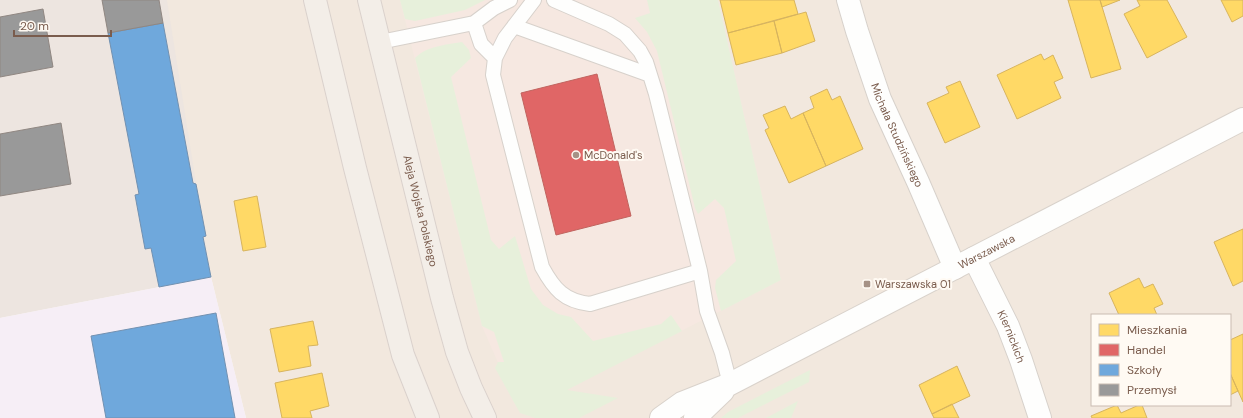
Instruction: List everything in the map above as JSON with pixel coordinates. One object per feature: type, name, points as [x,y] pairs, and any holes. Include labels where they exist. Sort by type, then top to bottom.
[{"type":"main road","points":[[315,0],[357,176],[403,355],[428,418]]},
{"type":"main road","name":"Aleja Wojska Polskiego","points":[[369,0],[444,305],[457,352],[485,418]]},
{"type":"main road","name":"Michała Studzińskiego","points":[[848,0],[880,99],[918,182],[954,268]]},
{"type":"main road","name":"Warszawska","points":[[661,418],[682,403],[730,384],[1243,120]]},
{"type":"main road","name":"Kiernickich","points":[[974,258],[1008,326],[1040,418]]},
{"type":"main road","name":"Warszawska","points":[[695,418],[730,384]]},
{"type":"lane","points":[[380,42],[474,23],[494,8],[510,0]]},
{"type":"lane","points":[[534,0],[505,38],[495,58],[493,75],[542,267],[551,282],[559,292],[578,303],[590,304],[700,271]]},
{"type":"lane","points":[[554,0],[609,24],[625,34],[640,51],[646,62],[656,94],[700,271],[707,311],[722,353],[730,384]]},
{"type":"lane","points":[[474,23],[481,44],[495,58]]},
{"type":"lane","points":[[514,26],[650,75]]},
{"type":"shaded area","points":[[0,0],[167,0],[211,277],[0,318]]},
{"type":"shaded area","points":[[165,0],[1243,0],[1243,418],[246,418],[211,277],[193,183]]},
{"type":"shaded area","points":[[400,0],[718,0],[781,280],[520,413],[482,326]]},
{"type":"shaded area","points":[[211,277],[246,418],[0,418],[0,318]]},
{"type":"green space","points":[[400,0],[485,0],[465,10],[415,21],[405,19]]},
{"type":"green space","points":[[647,0],[718,0],[781,280],[721,311],[715,288],[716,280],[736,261],[724,208],[715,199],[698,214],[695,208],[657,51],[647,32],[635,18],[650,13]]},
{"type":"green space","points":[[462,42],[469,50],[471,58],[451,77],[491,240],[499,249],[515,236],[531,289],[543,305],[558,314],[571,317],[593,341],[661,324],[671,315],[682,331],[567,390],[618,398],[579,418],[535,418],[520,413],[495,368],[498,362],[504,362],[494,332],[482,326],[415,58],[431,48]]},
{"type":"green space","points":[[810,370],[809,382],[738,418],[721,418],[728,412]]},
{"type":"green space","points":[[798,401],[791,418],[766,418]]},
{"type":"building: Mieszkania","points":[[720,0],[794,0],[798,14],[728,33]]},
{"type":"building: Mieszkania","points":[[1068,0],[1100,0],[1121,69],[1091,78]]},
{"type":"building: Mieszkania","points":[[1100,0],[1120,0],[1102,7]]},
{"type":"building: Mieszkania","points":[[1137,0],[1167,0],[1187,37],[1147,58],[1124,14],[1140,6]]},
{"type":"building: Mieszkania","points":[[1221,0],[1243,0],[1243,16],[1232,22]]},
{"type":"building: Mieszkania","points":[[806,12],[815,41],[782,53],[774,21]]},
{"type":"building: Mieszkania","points":[[774,21],[782,53],[736,65],[728,33]]},
{"type":"building: Mieszkania","points":[[1041,54],[1044,60],[1053,55],[1063,78],[1054,82],[1061,98],[1017,119],[997,75]]},
{"type":"building: Mieszkania","points":[[960,81],[980,127],[945,143],[927,103],[949,93],[946,87]]},
{"type":"building: Mieszkania","points":[[827,89],[832,100],[840,96],[863,149],[826,166],[803,113],[814,108],[810,97]]},
{"type":"building: Mieszkania","points":[[785,106],[791,119],[803,113],[826,166],[789,183],[765,130],[769,128],[763,115]]},
{"type":"building: Mieszkania","points":[[257,196],[266,247],[243,251],[234,201]]},
{"type":"building: Mieszkania","points":[[1243,229],[1243,281],[1233,286],[1214,242]]},
{"type":"building: Mieszkania","points":[[1139,278],[1144,288],[1153,284],[1163,304],[1154,308],[1157,314],[1119,314],[1109,293]]},
{"type":"building: Mieszkania","points":[[313,321],[318,345],[308,346],[311,366],[279,372],[270,329]]},
{"type":"building: Mieszkania","points":[[1243,334],[1243,402],[1231,375],[1231,340]]},
{"type":"building: Mieszkania","points":[[957,366],[970,396],[932,414],[919,385]]},
{"type":"building: Mieszkania","points":[[322,373],[329,406],[310,411],[312,418],[282,418],[275,383]]},
{"type":"building: Mieszkania","points":[[1231,375],[1238,391],[1231,394]]},
{"type":"building: Mieszkania","points":[[952,404],[959,418],[934,418],[932,414]]},
{"type":"building: Mieszkania","points":[[1115,406],[1118,406],[1121,413],[1137,406],[1142,406],[1147,418],[1092,418],[1091,416]]},
{"type":"building: Handel","name":"McDonald's","points":[[597,74],[631,216],[556,235],[521,93]]},
{"type":"building: Szkoły","points":[[163,23],[193,183],[196,184],[206,236],[203,237],[211,277],[159,287],[151,248],[145,249],[135,195],[139,194],[108,33]]},
{"type":"building: Szkoły","points":[[216,313],[235,418],[106,418],[91,336]]},
{"type":"building: Przemysł","points":[[102,0],[159,0],[163,23],[108,33]]},
{"type":"building: Przemysł","points":[[43,9],[53,67],[0,77],[0,17]]},
{"type":"building: Przemysł","points":[[61,123],[71,184],[0,196],[0,134]]},
{"type":"place","name":"McDonald's","points":[[576,155]]},
{"type":"place","name":"Warszawska 01","points":[[867,284]]}]
